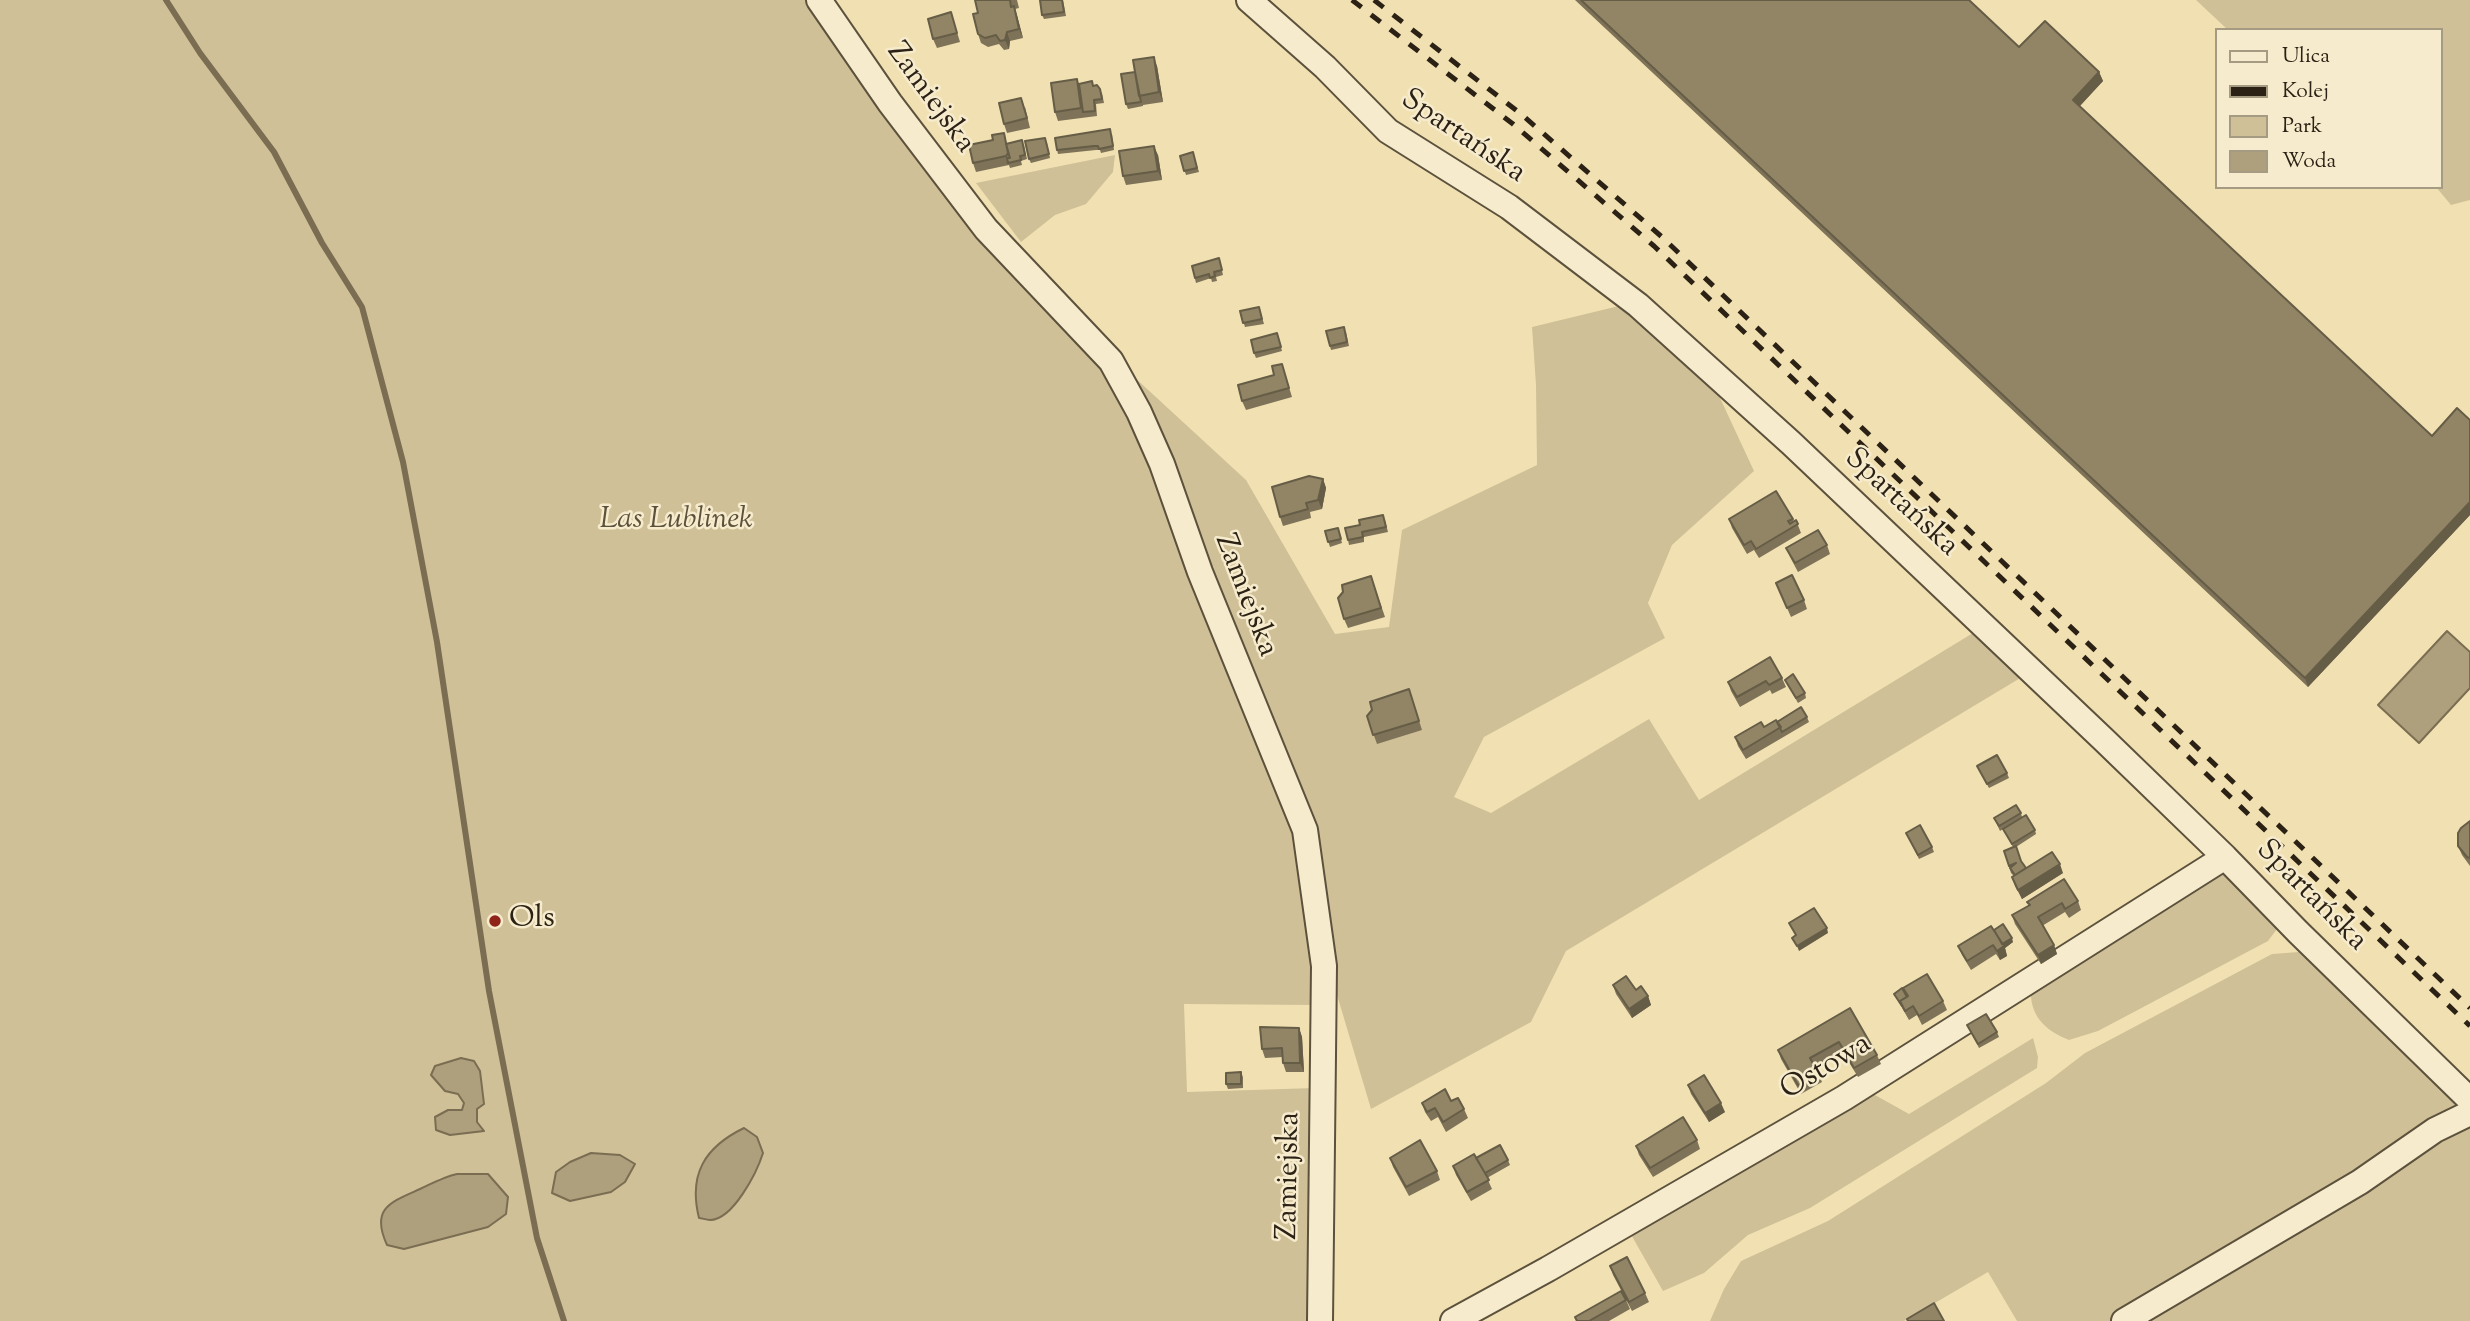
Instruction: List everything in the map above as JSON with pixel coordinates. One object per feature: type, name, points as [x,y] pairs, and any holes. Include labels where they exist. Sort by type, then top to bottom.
[{"type":"street","name":"Zamiejska","points":[[819,0],[890,103],[986,229],[1111,361],[1139,412],[1162,464],[1200,572],[1305,830],[1324,966],[1320,1321]]},
{"type":"street","name":"Spartańska","points":[[1249,0],[1325,66],[1394,136],[1509,207],[1638,306],[1791,443],[2225,857],[2470,1100]]},
{"type":"street","name":"Ostowa","points":[[1453,1321],[1844,1098],[2225,857]]},
{"type":"street","points":[[2124,1321],[2360,1182],[2435,1130],[2470,1112]]},
{"type":"green space","name":"Las Lublinek","points":[[0,0],[815,0],[1106,366],[1157,464],[1298,831],[1315,968],[1315,1005],[1184,1004],[1187,1092],[1315,1088],[1310,1321],[0,1321]],"holes":[[[435,1066],[480,1071],[484,1104],[477,1109],[477,1122],[483,1131],[450,1135],[448,1110],[462,1111],[465,1103],[458,1094],[445,1091],[431,1074]],[[457,1174],[489,1174],[508,1197],[488,1227],[404,1249],[426,1186],[440,1178]]]},
{"type":"green space","points":[[2196,0],[2470,0],[2470,200],[2451,205],[2438,189],[2442,189],[2442,28],[2226,28]]},
{"type":"green space","points":[[1115,155],[1113,172],[1086,204],[1055,215],[1021,242],[976,183]]},
{"type":"green space","points":[[1623,305],[1714,385],[1754,471],[1672,545],[1648,603],[1665,638],[1484,737],[1454,797],[1491,813],[1649,719],[1699,800],[1973,633],[2022,677],[1566,951],[1531,1022],[1371,1109],[1332,978],[1311,829],[1120,364],[1246,480],[1335,634],[1389,627],[1402,530],[1537,465],[1532,327]]},
{"type":"green space","points":[[2226,868],[2274,915],[2277,929],[2268,941],[2098,1031],[2069,1040],[2045,1026],[2033,1006],[2031,987]]},
{"type":"green space","points":[[2299,952],[2328,975],[2465,1105],[2454,1131],[2470,1128],[2470,1321],[2017,1321],[1988,1272],[1904,1321],[1710,1321],[1724,1289],[1741,1261],[1828,1221],[2046,1083],[2085,1053],[2272,954]]},
{"type":"green space","points":[[2033,1038],[2038,1057],[2037,1068],[1810,1208],[1748,1235],[1704,1273],[1663,1291],[1629,1231],[1866,1090],[1909,1114]]},
{"type":"water","points":[[2447,631],[2470,652],[2470,688],[2419,743],[2378,705]]},
{"type":"water","points":[[461,1058],[474,1061],[480,1071],[484,1104],[477,1109],[477,1122],[484,1131],[450,1135],[436,1130],[435,1117],[448,1110],[462,1110],[464,1103],[458,1094],[445,1091],[431,1075],[435,1066]]},
{"type":"water","points":[[744,1128],[757,1137],[763,1153],[755,1171],[743,1194],[727,1212],[710,1220],[699,1218],[696,1188],[703,1164],[719,1144]]},
{"type":"water","points":[[591,1153],[620,1155],[635,1164],[625,1182],[611,1192],[570,1201],[552,1193],[556,1172],[570,1162]]},
{"type":"water","points":[[457,1174],[488,1174],[508,1197],[506,1214],[488,1227],[404,1249],[387,1245],[381,1222],[386,1208],[400,1198]]},
{"type":"building","points":[[975,0],[1010,0],[1019,29],[1007,32],[1005,40],[1000,41],[996,35],[985,38],[978,34],[973,14],[978,13]]},
{"type":"building","points":[[1040,0],[1062,0],[1064,12],[1042,15]]},
{"type":"building","points":[[1581,0],[1969,0],[2019,47],[2045,21],[2099,72],[2073,100],[2432,436],[2457,408],[2470,420],[2470,502],[2305,678]]},
{"type":"building","points":[[951,12],[957,33],[933,39],[928,19]]},
{"type":"building","points":[[1154,57],[1159,92],[1139,96],[1133,60]]},
{"type":"building","points":[[1135,72],[1141,102],[1126,104],[1121,74]]},
{"type":"building","points":[[1077,79],[1081,108],[1055,112],[1051,83]]},
{"type":"building","points":[[1092,81],[1093,86],[1097,85],[1100,89],[1102,99],[1094,100],[1095,111],[1083,112],[1079,84]]},
{"type":"building","points":[[1021,98],[1027,118],[1004,124],[999,103]]},
{"type":"building","points":[[1110,129],[1113,146],[1057,150],[1055,138]]},
{"type":"building","points":[[1004,133],[1008,153],[1006,156],[973,163],[969,145],[993,140],[992,135]]},
{"type":"building","points":[[1045,138],[1049,154],[1029,159],[1025,141]]},
{"type":"building","points":[[1022,140],[1025,155],[1020,156],[1021,160],[1008,163],[1007,158],[1010,158],[1006,144]]},
{"type":"building","points":[[1154,146],[1158,171],[1123,176],[1119,151]]},
{"type":"building","points":[[1193,152],[1197,168],[1184,171],[1180,156]]},
{"type":"building","points":[[1219,258],[1222,270],[1214,272],[1215,276],[1210,278],[1209,274],[1195,278],[1192,266]]},
{"type":"building","points":[[1259,307],[1262,319],[1243,323],[1240,311]]},
{"type":"building","points":[[1344,327],[1347,342],[1330,346],[1326,331]]},
{"type":"building","points":[[1277,333],[1281,347],[1254,353],[1251,340]]},
{"type":"building","points":[[1282,364],[1289,388],[1242,401],[1238,385],[1274,375],[1272,366]]},
{"type":"building","points":[[1309,476],[1323,479],[1318,500],[1306,503],[1308,509],[1280,517],[1272,487]]},
{"type":"building","points":[[1776,491],[1793,519],[1788,521],[1790,524],[1796,520],[1798,524],[1756,549],[1751,541],[1744,545],[1729,519]]},
{"type":"building","points":[[1383,515],[1386,527],[1362,532],[1363,537],[1348,540],[1345,528],[1360,525],[1359,520]]},
{"type":"building","points":[[1338,528],[1341,539],[1328,542],[1325,531]]},
{"type":"building","points":[[1818,530],[1827,545],[1795,563],[1786,548]]},
{"type":"building","points":[[1792,575],[1804,600],[1787,608],[1776,583]]},
{"type":"building","points":[[1371,576],[1381,608],[1344,619],[1338,598],[1343,592],[1342,585]]},
{"type":"building","points":[[1770,657],[1782,678],[1769,685],[1766,681],[1737,697],[1728,682]]},
{"type":"building","points":[[1793,674],[1805,693],[1796,698],[1785,680]]},
{"type":"building","points":[[1409,689],[1419,721],[1373,735],[1367,716],[1372,710],[1370,702]]},
{"type":"building","points":[[1801,707],[1807,717],[1782,732],[1777,722]]},
{"type":"building","points":[[1776,720],[1781,727],[1743,750],[1735,737],[1761,722],[1764,727]]},
{"type":"building","points":[[1997,755],[2007,773],[1987,784],[1977,766]]},
{"type":"building","points":[[2016,805],[2021,813],[1999,826],[1994,818]]},
{"type":"building","points":[[2026,815],[2035,830],[2012,844],[2003,829]]},
{"type":"building","points":[[2470,821],[2470,858],[2458,846],[2458,833]]},
{"type":"building","points":[[1920,825],[1932,847],[1918,855],[1906,833]]},
{"type":"building","points":[[2016,846],[2026,868],[2015,875],[2010,868],[2016,863],[2009,866],[2004,851]]},
{"type":"building","points":[[2052,852],[2060,864],[2018,890],[2012,877]]},
{"type":"building","points":[[2064,879],[2078,901],[2065,909],[2062,903],[2038,917],[2054,945],[2038,955],[2012,915],[2030,905],[2027,902]]},
{"type":"building","points":[[1814,908],[1827,928],[1797,946],[1792,938],[1796,935],[1789,923]]},
{"type":"building","points":[[2003,924],[2012,938],[2002,944],[1994,930]]},
{"type":"building","points":[[1991,926],[2004,946],[1997,951],[1993,945],[1967,961],[1958,946]]},
{"type":"building","points":[[1927,974],[1943,1001],[1919,1016],[1913,1006],[1905,1011],[1900,1001],[1908,996],[1903,988]]},
{"type":"building","points":[[1626,976],[1636,990],[1641,986],[1648,996],[1629,1009],[1613,985]]},
{"type":"building","points":[[1902,988],[1907,997],[1900,1001],[1902,1006],[1894,994]]},
{"type":"building","points":[[1850,1008],[1877,1055],[1854,1068],[1839,1042],[1810,1058],[1818,1073],[1798,1085],[1778,1050]]},
{"type":"building","points":[[1986,1014],[1997,1032],[1978,1044],[1967,1025]]},
{"type":"building","points":[[1260,1027],[1299,1028],[1300,1063],[1283,1063],[1282,1048],[1262,1049]]},
{"type":"building","points":[[1241,1072],[1241,1084],[1226,1084],[1226,1073]]},
{"type":"building","points":[[1704,1075],[1721,1103],[1705,1113],[1688,1085]]},
{"type":"building","points":[[1445,1089],[1451,1101],[1458,1098],[1464,1109],[1443,1122],[1435,1108],[1427,1112],[1422,1103]]},
{"type":"building","points":[[1683,1117],[1697,1140],[1650,1168],[1636,1146]]},
{"type":"building","points":[[1420,1140],[1437,1171],[1406,1187],[1390,1158]]},
{"type":"building","points":[[1500,1145],[1508,1160],[1485,1173],[1476,1158]]},
{"type":"building","points":[[1474,1154],[1489,1180],[1467,1192],[1453,1166]]},
{"type":"building","points":[[1627,1257],[1645,1293],[1629,1302],[1610,1266]]},
{"type":"building","points":[[1621,1291],[1626,1300],[1589,1321],[1577,1321],[1575,1317]]},
{"type":"building","points":[[1934,1303],[1944,1321],[1908,1321],[1907,1319]]},
{"type":"waterway","points":[[166,0],[200,53],[274,152],[322,243],[362,307],[403,462],[437,642],[489,991],[537,1238],[564,1321]]},
{"type":"railway","points":[[1352,0],[1513,124],[1654,246],[2470,1026]]},
{"type":"railway","points":[[1374,0],[1521,114],[1662,237],[2470,1008]]},
{"type":"place","name":"Ols","points":[[495,921]]}]
